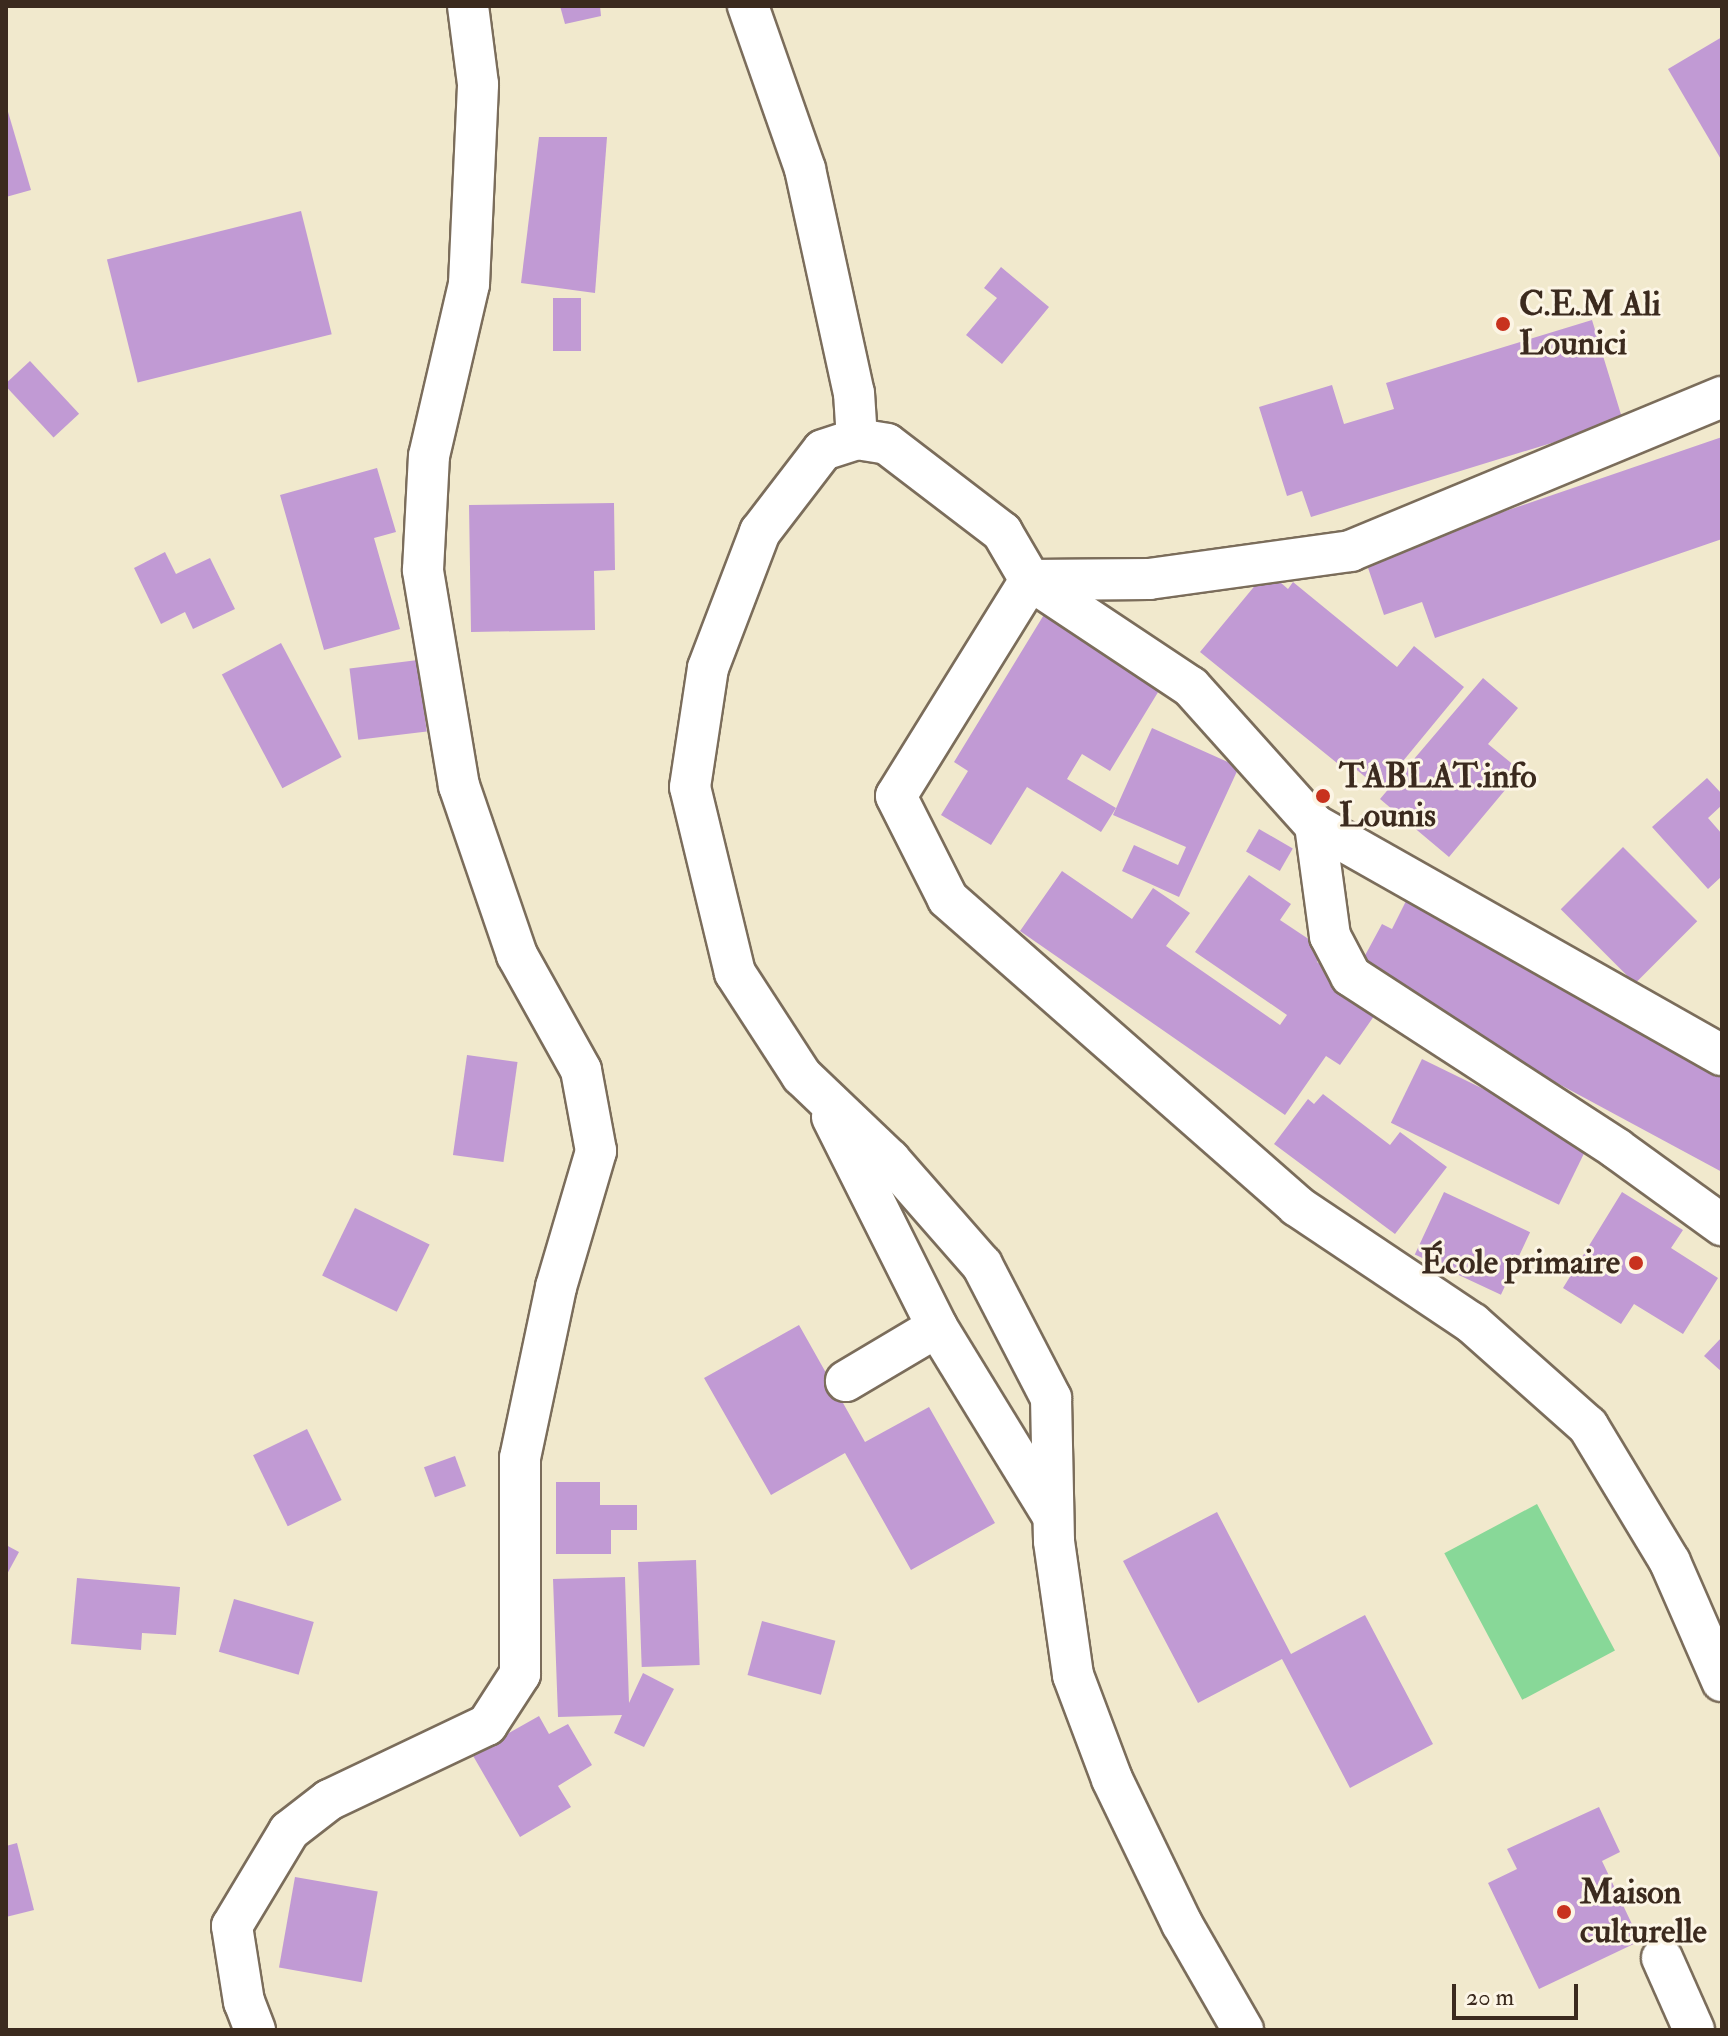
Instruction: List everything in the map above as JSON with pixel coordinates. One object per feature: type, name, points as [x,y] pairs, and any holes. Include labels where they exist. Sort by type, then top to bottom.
[{"type":"street","points":[[255,2030],[244,2002],[232,1926],[289,1831],[329,1800],[487,1725],[520,1674],[520,1458],[556,1287],[596,1151],[581,1070],[517,955],[459,786],[423,570],[429,456],[469,284],[478,84],[468,6]]},
{"type":"street","points":[[748,6],[805,169],[854,393],[857,439]]},
{"type":"street","points":[[1030,580],[1149,579],[1351,551],[1722,397]]},
{"type":"street","points":[[1243,2030],[1182,1924],[1106,1764],[1073,1675],[1053,1517],[1051,1398],[982,1265],[890,1160],[802,1076],[735,973],[690,787],[708,668],[760,532],[823,450],[857,439],[887,444],[1002,532],[1030,580],[1191,687],[1315,825],[1722,1055]]},
{"type":"street","points":[[1030,580],[896,796],[948,899],[1297,1206],[1472,1323],[1588,1426],[1670,1562],[1722,1681]]},
{"type":"street","points":[[1315,825],[1330,936],[1351,976],[1617,1149],[1722,1225]]},
{"type":"street","points":[[820,1093],[937,1327],[1053,1517]]},
{"type":"street","points":[[846,1381],[937,1327]]},
{"type":"street","points":[[1662,1958],[1694,2030]]},
{"type":"green space","points":[[1537,1504],[1615,1651],[1522,1700],[1444,1553]]},
{"type":"building","points":[[560,6],[600,6],[601,16],[565,24]]},
{"type":"building","points":[[1722,37],[1722,161],[1668,69]]},
{"type":"building","points":[[6,105],[31,190],[6,197]]},
{"type":"building","points":[[539,137],[607,137],[595,293],[521,283]]},
{"type":"building","points":[[301,211],[332,334],[138,383],[107,259]]},
{"type":"building","points":[[1001,267],[1049,307],[1002,364],[966,335],[997,298],[984,288]]},
{"type":"building","points":[[553,298],[581,298],[581,351],[553,351]]},
{"type":"building","points":[[1592,320],[1623,421],[1311,517],[1302,491],[1287,496],[1259,407],[1332,385],[1344,424],[1394,409],[1386,383]]},
{"type":"building","points":[[30,361],[79,414],[54,438],[6,387]]},
{"type":"building","points":[[1722,437],[1722,539],[1435,638],[1422,602],[1384,615],[1365,559]]},
{"type":"building","points":[[377,468],[396,532],[374,538],[400,629],[324,650],[280,495]]},
{"type":"building","points":[[614,503],[615,570],[594,571],[595,630],[471,632],[469,505]]},
{"type":"building","points":[[165,552],[176,574],[210,558],[235,609],[193,629],[185,612],[161,624],[134,568]]},
{"type":"building","points":[[1267,571],[1288,589],[1293,582],[1397,667],[1414,646],[1464,687],[1380,789],[1341,757],[1337,763],[1200,652]]},
{"type":"building","points":[[1045,613],[1163,684],[1110,771],[1082,754],[1067,779],[1116,808],[1101,832],[1027,787],[991,845],[941,815],[968,771],[954,762]]},
{"type":"building","points":[[281,643],[342,757],[282,788],[222,674]]},
{"type":"building","points":[[418,660],[427,731],[358,740],[350,668]]},
{"type":"building","points":[[1483,678],[1518,708],[1488,744],[1521,771],[1449,857],[1380,799]]},
{"type":"building","points":[[1152,728],[1239,767],[1179,897],[1122,871],[1134,845],[1178,865],[1186,847],[1113,815]]},
{"type":"building","points":[[1707,778],[1722,794],[1722,805],[1708,818],[1722,834],[1722,876],[1708,889],[1652,827]]},
{"type":"building","points":[[1259,829],[1293,848],[1280,871],[1246,852]]},
{"type":"building","points":[[1623,847],[1697,921],[1635,983],[1561,909]]},
{"type":"building","points":[[1062,871],[1132,919],[1153,888],[1190,913],[1166,946],[1280,1025],[1287,1015],[1195,952],[1249,875],[1291,904],[1280,920],[1325,950],[1317,962],[1381,1006],[1340,1065],[1326,1056],[1285,1115],[1020,931]]},
{"type":"building","points":[[1407,899],[1722,1068],[1722,1172],[1355,974],[1382,924],[1392,929]]},
{"type":"building","points":[[467,1055],[518,1062],[503,1162],[453,1155]]},
{"type":"building","points":[[1422,1059],[1590,1141],[1559,1205],[1391,1123]]},
{"type":"building","points":[[1323,1094],[1390,1145],[1400,1132],[1447,1167],[1395,1234],[1274,1144],[1308,1099],[1314,1104]]},
{"type":"building","points":[[1444,1192],[1530,1232],[1501,1295],[1415,1255]]},
{"type":"building","name":"École primaire","points":[[1622,1192],[1683,1230],[1671,1248],[1718,1278],[1683,1334],[1634,1304],[1621,1324],[1563,1288]]},
{"type":"building","points":[[355,1208],[430,1244],[397,1312],[322,1275]]},
{"type":"building","points":[[799,1325],[865,1442],[929,1407],[995,1523],[911,1570],[845,1453],[771,1495],[704,1378]]},
{"type":"building","points":[[1722,1337],[1722,1372],[1704,1356]]},
{"type":"building","points":[[307,1429],[342,1500],[288,1526],[253,1455]]},
{"type":"building","points":[[455,1456],[466,1486],[435,1497],[424,1467]]},
{"type":"building","points":[[556,1482],[600,1482],[600,1505],[637,1505],[637,1530],[611,1530],[611,1554],[556,1554]]},
{"type":"building","points":[[1217,1512],[1291,1654],[1365,1615],[1433,1744],[1350,1788],[1282,1659],[1198,1703],[1123,1561]]},
{"type":"building","points":[[6,1545],[19,1552],[6,1576]]},
{"type":"building","points":[[696,1560],[700,1665],[642,1667],[638,1562]]},
{"type":"building","points":[[625,1577],[629,1703],[643,1673],[674,1689],[644,1747],[614,1733],[622,1715],[558,1717],[553,1579]]},
{"type":"building","points":[[77,1578],[180,1587],[176,1635],[142,1633],[141,1650],[71,1644]]},
{"type":"building","points":[[234,1599],[314,1622],[299,1675],[219,1652]]},
{"type":"building","points":[[762,1621],[835,1641],[821,1695],[748,1675]]},
{"type":"building","points":[[539,1716],[549,1734],[568,1724],[592,1765],[558,1786],[571,1807],[520,1837],[472,1754]]},
{"type":"building","name":"Maison culturelle","points":[[1599,1807],[1620,1852],[1602,1861],[1640,1941],[1539,1989],[1488,1883],[1517,1869],[1507,1849]]},
{"type":"building","points":[[17,1843],[34,1910],[6,1917],[6,1846]]},
{"type":"building","points":[[295,1877],[378,1892],[362,1982],[279,1968]]},
{"type":"place","name":"C.E.M Ali Lounici","points":[[1503,324]]},
{"type":"place","name":"TABLAT.info Lounis","points":[[1323,796]]},
{"type":"place","name":"École primaire","points":[[1636,1263]]},
{"type":"place","name":"Maison culturelle","points":[[1564,1912]]}]
